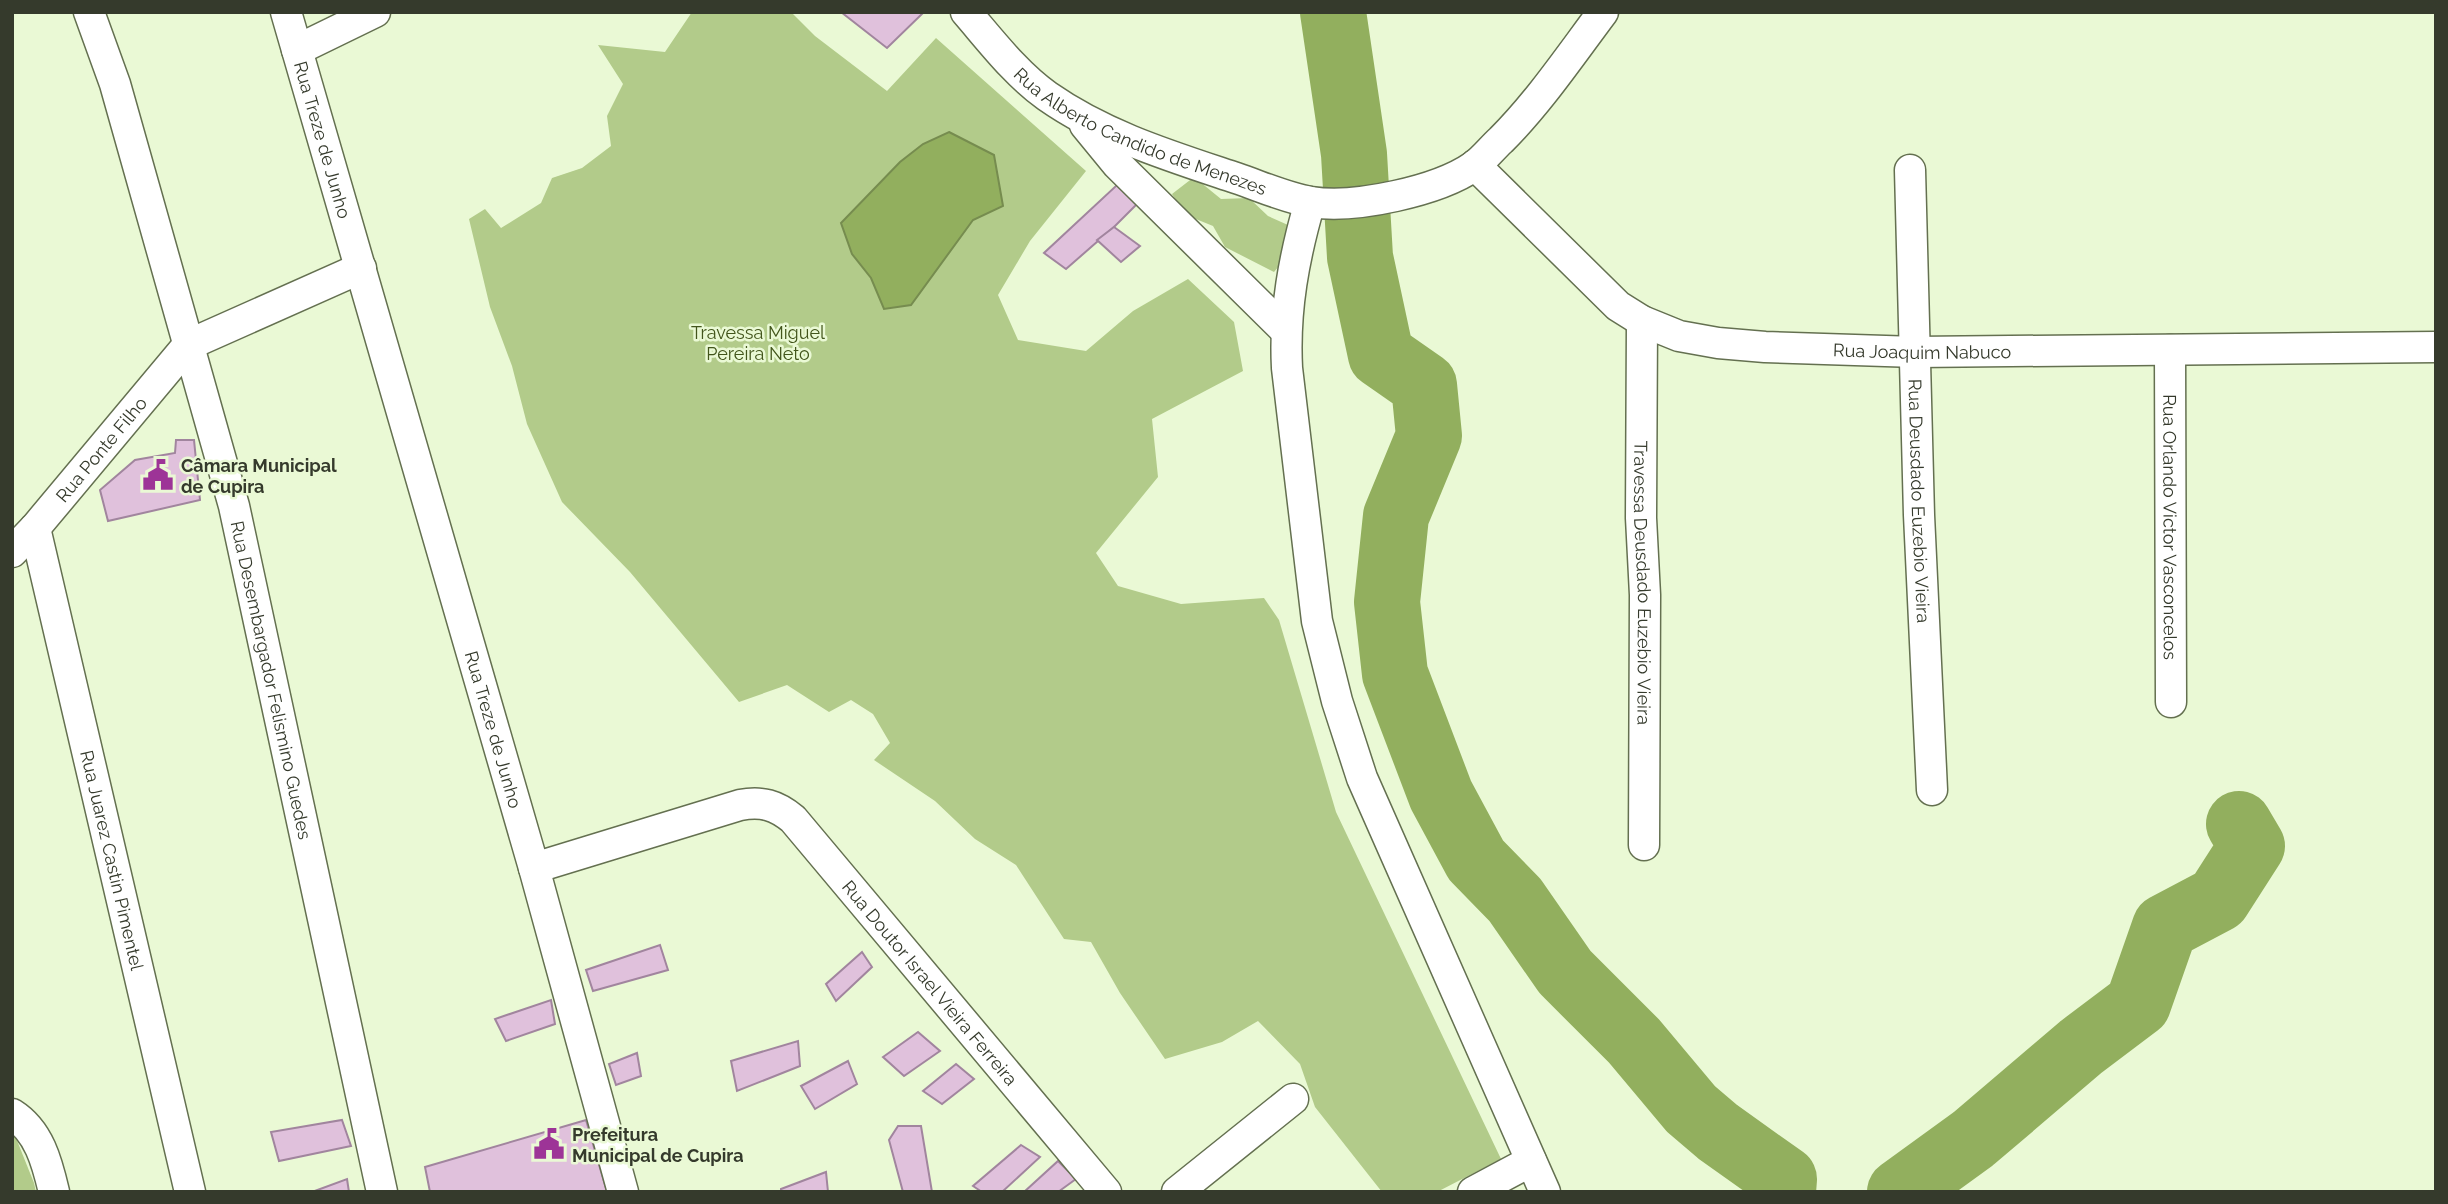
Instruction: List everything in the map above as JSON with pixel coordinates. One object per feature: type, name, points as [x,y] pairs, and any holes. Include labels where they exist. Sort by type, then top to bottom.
[{"type":"street","name":"Rua Desembargador Felismino Guedes","points":[[89,12],[115,84],[247,558],[382,1192]]},
{"type":"street","name":"Rua Treze de Junho","points":[[286,12],[534,868],[623,1192]]},
{"type":"street","points":[[297,50],[375,12]]},
{"type":"street","name":"Rua Alberto Candido de Menezes","points":[[967,12],[1006,59],[1044,94],[1079,117],[1159,152],[1310,202],[1342,204],[1384,198],[1445,182],[1475,165],[1523,118],[1603,12]]},
{"type":"street","points":[[1079,117],[1116,164],[1285,330]]},
{"type":"street","name":"Rua Joaquim Nabuco","points":[[1475,165],[1618,306],[1642,321],[1679,336],[1717,344],[1916,352],[2436,347]]},
{"type":"street","name":"Rua Deusdado Euzebio Vieira","points":[[1910,170],[1919,515],[1932,790]]},
{"type":"street","points":[[1310,202],[1298,245],[1285,330],[1287,368],[1317,621],[1337,701],[1362,778],[1545,1192]]},
{"type":"street","points":[[188,345],[361,268]]},
{"type":"street","name":"Travessa Deusdado Euzebio Vieira","points":[[1642,321],[1644,845]]},
{"type":"street","name":"Rua Ponte Filho","points":[[12,552],[188,345]]},
{"type":"street","name":"Rua Orlando Victor Vasconcelos","points":[[2170,350],[2171,702]]},
{"type":"street","name":"Rua Juarez Castin Pimentel","points":[[35,528],[190,1192]]},
{"type":"street","name":"Rua Doutor Israel Vieira Ferreira","points":[[534,868],[740,805],[755,802],[782,809],[1106,1192]]},
{"type":"street","points":[[1177,1192],[1293,1099]]},
{"type":"street","points":[[12,1114],[31,1129],[41,1149],[54,1192]]},
{"type":"street","points":[[1473,1192],[1531,1161]]},
{"type":"green space","name":"Travessa Miguel Pereira Neto","points":[[692,12],[791,12],[815,36],[887,91],[936,38],[1086,171],[1030,241],[998,295],[1018,340],[1086,351],[1133,311],[1188,279],[1234,322],[1243,371],[1152,419],[1158,477],[1096,553],[1118,586],[1181,604],[1264,598],[1279,620],[1336,812],[1501,1159],[1437,1192],[1382,1192],[1315,1107],[1300,1064],[1258,1021],[1222,1042],[1165,1059],[1120,993],[1091,942],[1064,939],[1016,865],[975,839],[935,801],[874,760],[890,743],[873,714],[851,700],[829,712],[787,685],[739,702],[630,572],[562,502],[527,424],[512,366],[490,307],[469,219],[485,209],[501,228],[541,203],[552,178],[582,168],[611,146],[607,116],[623,84],[598,45],[665,52]]},
{"type":"green space","points":[[1194,177],[1221,199],[1249,198],[1268,216],[1288,225],[1295,247],[1274,272],[1225,247],[1213,226],[1186,215],[1172,194]]},
{"type":"green space","points":[[12,1128],[34,1183],[36,1192],[12,1192]]},
{"type":"shaded area","points":[[949,132],[994,155],[1003,206],[973,220],[911,305],[884,309],[871,278],[852,254],[841,223],[900,162],[923,144]]},
{"type":"building","points":[[841,12],[924,12],[887,48]]},
{"type":"building","points":[[1117,185],[1137,204],[1114,227],[1066,269],[1044,253]]},
{"type":"building","points":[[1114,227],[1140,246],[1121,262],[1097,240]]},
{"type":"building","name":"Câmara Municipal de Cupira","points":[[176,440],[194,440],[200,500],[108,521],[100,490],[135,460],[175,453]]},
{"type":"building","points":[[660,945],[668,970],[593,991],[586,970]]},
{"type":"building","points":[[862,952],[872,967],[836,1001],[826,984]]},
{"type":"building","points":[[551,1000],[555,1024],[506,1041],[495,1019]]},
{"type":"building","points":[[918,1032],[940,1051],[904,1076],[883,1057]]},
{"type":"building","points":[[798,1041],[800,1066],[737,1091],[731,1061]]},
{"type":"building","points":[[637,1053],[641,1076],[616,1085],[609,1064]]},
{"type":"building","points":[[848,1061],[857,1084],[815,1109],[801,1086]]},
{"type":"building","points":[[956,1064],[974,1079],[942,1104],[923,1091]]},
{"type":"building","points":[[342,1120],[351,1146],[279,1161],[271,1132]]},
{"type":"building","name":"Prefeitura Municipal de Cupira","points":[[586,1120],[607,1192],[430,1192],[425,1167]]},
{"type":"building","points":[[898,1126],[921,1126],[932,1192],[903,1192],[889,1140]]},
{"type":"building","points":[[1021,1145],[1040,1157],[1002,1192],[982,1192],[973,1186]]},
{"type":"building","points":[[1058,1161],[1076,1179],[1058,1192],[1024,1192]]},
{"type":"building","points":[[826,1172],[828,1192],[781,1192],[781,1189]]},
{"type":"building","points":[[347,1179],[349,1192],[312,1192]]},
{"type":"waterway","points":[[1333,12],[1354,154],[1360,257],[1381,355],[1424,385],[1429,436],[1396,516],[1387,602],[1395,674],[1441,795],[1476,860],[1515,900],[1565,972],[1634,1041],[1691,1109],[1718,1132],[1784,1179],[1783,1192]]},
{"type":"waterway","points":[[1900,1192],[1973,1139],[2081,1047],[2138,1004],[2165,927],[2218,899],[2252,846],[2239,824]]},
{"type":"place","name":"Câmara Municipal de Cupira","points":[[158,475]]},
{"type":"place","name":"Prefeitura Municipal de Cupira","points":[[549,1144]]}]
